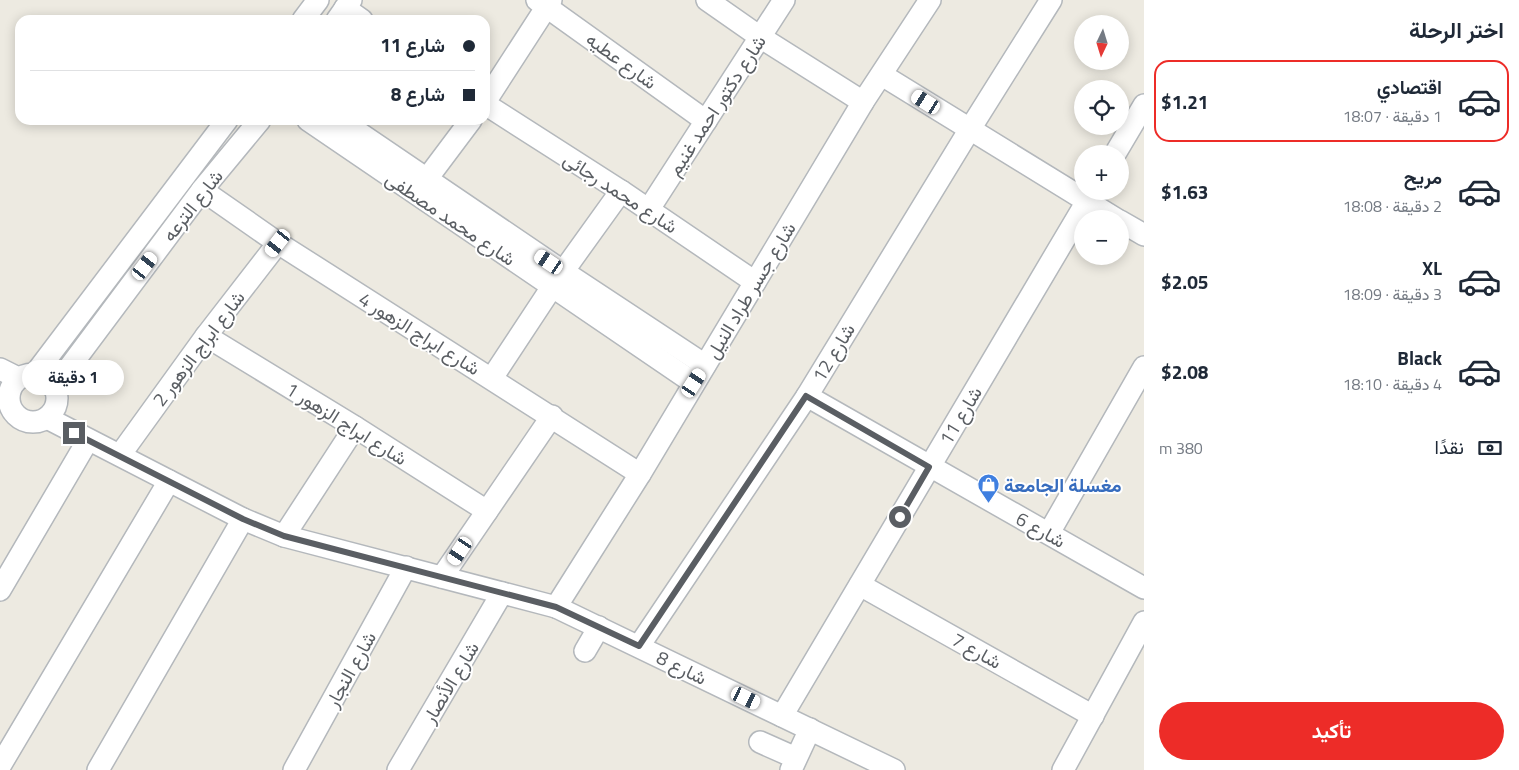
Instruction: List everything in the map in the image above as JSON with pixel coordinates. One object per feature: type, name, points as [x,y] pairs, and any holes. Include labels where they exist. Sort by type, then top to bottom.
[{"type":"street","points":[[307,15],[318,0]]},
{"type":"street","points":[[707,0],[760,37],[863,102]]},
{"type":"street","name":"شارع دكتور احمد غنيم","points":[[649,209],[784,0]]},
{"type":"street","name":"شارع جسر طراد النيل","points":[[556,607],[640,474],[863,102],[930,0]]},
{"type":"street","name":"شارع 12","points":[[639,646],[806,396],[970,129],[1052,0]]},
{"type":"street","points":[[490,95],[545,2]]},
{"type":"street","name":"شارع عطيه","points":[[545,2],[706,121]]},
{"type":"street","points":[[882,75],[970,129],[1074,187]]},
{"type":"street","points":[[1120,145],[1144,105]]},
{"type":"street","name":"شارع محمد رجائى","points":[[490,106],[649,209],[755,282]]},
{"type":"street","name":"شارع الترعه","points":[[18,374],[223,125]]},
{"type":"street","name":"شارع الترعه","points":[[54,388],[202,190],[256,125]]},
{"type":"street","name":"شارع محمد مصطفى","points":[[316,125],[558,280],[699,374]]},
{"type":"street","name":"شارع محمد مصطفى","points":[[347,125],[426,180],[558,280]]},
{"type":"street","points":[[426,180],[468,125]]},
{"type":"street","name":"شارع ابراج الزهور 4","points":[[202,190],[278,243],[552,416],[640,474]]},
{"type":"street","points":[[492,378],[621,191]]},
{"type":"street","name":"شارع 11","points":[[782,716],[1088,200]]},
{"type":"street","points":[[1095,200],[1106,210]]},
{"type":"street","points":[[1129,226],[1144,235]]},
{"type":"street","name":"شارع ابراج الزهور 2","points":[[120,455],[206,336],[278,243]]},
{"type":"street","name":"شارع ابراج الزهور 1","points":[[206,336],[355,426],[487,511]]},
{"type":"street","points":[[1049,533],[1144,367]]},
{"type":"street","points":[[18,374],[50,381],[54,388],[56,407],[47,418],[34,423],[20,420],[5,407],[8,392],[18,374]]},
{"type":"street","name":"شارع 6","points":[[806,396],[1144,588]]},
{"type":"street","points":[[442,577],[552,416]]},
{"type":"street","name":"شارع 8","points":[[47,418],[243,519],[284,536],[556,607],[810,729],[863,764],[894,770]]},
{"type":"street","points":[[284,536],[355,426]]},
{"type":"street","points":[[0,590],[88,440]]},
{"type":"street","points":[[0,766],[169,481]]},
{"type":"street","points":[[98,770],[243,519]]},
{"type":"street","name":"شارع النجار","points":[[294,770],[406,567]]},
{"type":"street","name":"شارع 7","points":[[860,585],[1093,716]]},
{"type":"street","name":"شارع الأنصار","points":[[398,770],[502,594]]},
{"type":"street","points":[[1063,770],[1144,622]]},
{"type":"street","points":[[585,651],[599,627]]},
{"type":"street","points":[[760,742],[793,764],[810,729]]},
{"type":"place","name":"مغسلة الجامعة","points":[[988,503]]},
{"type":"route","points":[[74,433],[243,519],[284,536],[556,607],[639,646],[806,396],[929,467],[900,517]]}]
